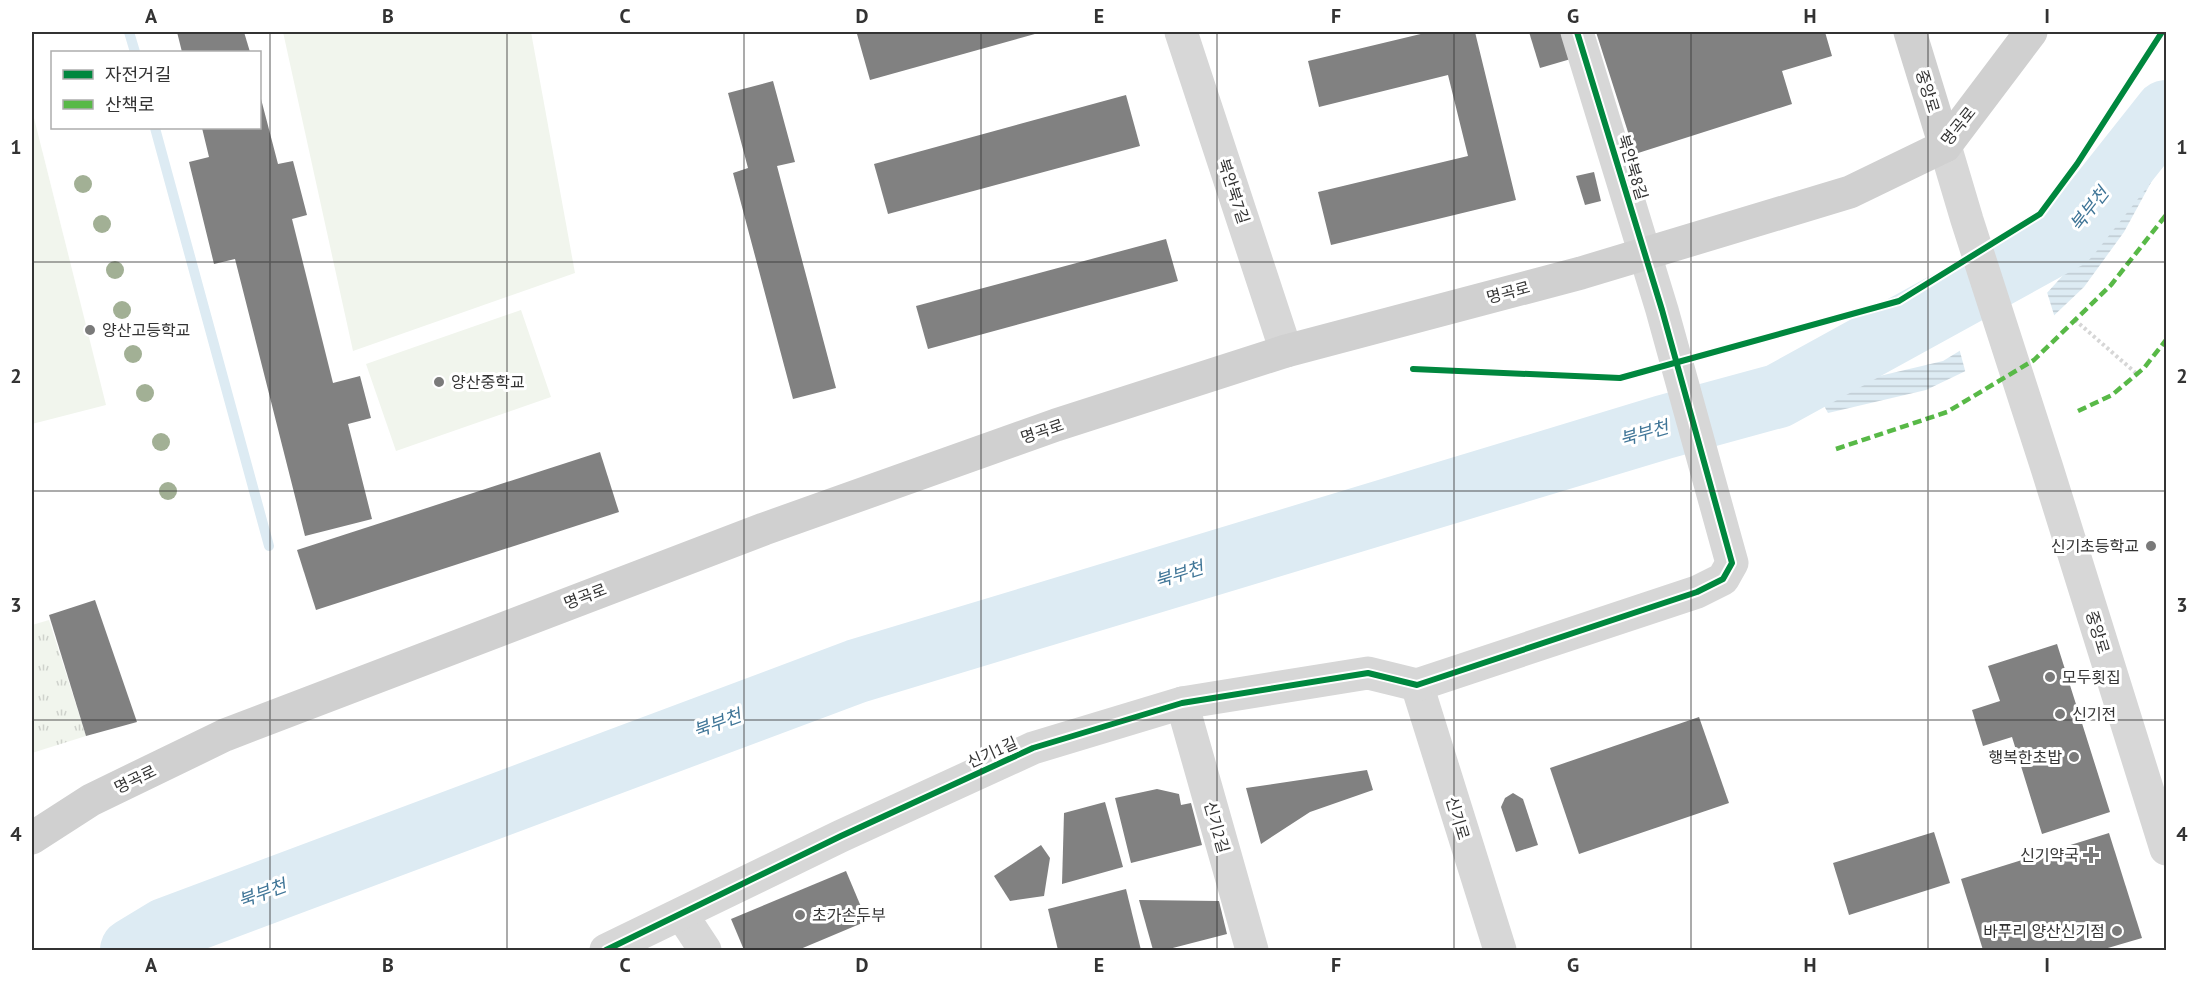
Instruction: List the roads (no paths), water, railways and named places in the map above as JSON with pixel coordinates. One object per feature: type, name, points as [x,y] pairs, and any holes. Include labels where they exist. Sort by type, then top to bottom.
[{"type":"main road","name":"중앙로","points":[[1910,32],[1945,146]]},
{"type":"main road","name":"명곡로","points":[[32,838],[92,800],[225,735],[764,529],[1056,425],[1286,351],[1569,276],[1850,192],[1945,146],[2031,32]]},
{"type":"street","name":"북안북7길","points":[[1181,32],[1286,351]]},
{"type":"street","name":"북안북8길","points":[[1417,685],[1697,592],[1723,579],[1732,562],[1662,310],[1577,32]]},
{"type":"street","name":"중앙로","points":[[1945,146],[2166,849]]},
{"type":"street","name":"신기1길","points":[[606,951],[862,826],[1033,748],[1182,703],[1368,673],[1417,685]]},
{"type":"street","name":"신기로","points":[[1417,685],[1500,951]]},
{"type":"street","name":"신기2길","points":[[1182,703],[1252,951]]},
{"type":"street","points":[[682,915],[705,951]]},
{"type":"waterway","points":[[129,32],[135,51]]},
{"type":"waterway","name":"북부천","points":[[132,950],[165,930],[857,671],[1664,427],[1778,396],[2067,237],[2166,112]]},
{"type":"waterway","points":[[155,129],[269,546]]},
{"type":"place","name":"양산고등학교","points":[[90,330]]},
{"type":"place","name":"양산중학교","points":[[439,382]]},
{"type":"place","name":"신기초등학교","points":[[2151,546]]},
{"type":"place","name":"모두횟집","points":[[2050,677]]},
{"type":"place","name":"신기전","points":[[2060,714]]},
{"type":"place","name":"행복한초밥","points":[[2074,757]]},
{"type":"place","name":"신기약국","points":[[2091,855]]},
{"type":"place","name":"초가손두부","points":[[800,915]]},
{"type":"place","name":"바푸리 양산신기점","points":[[2117,931]]}]
